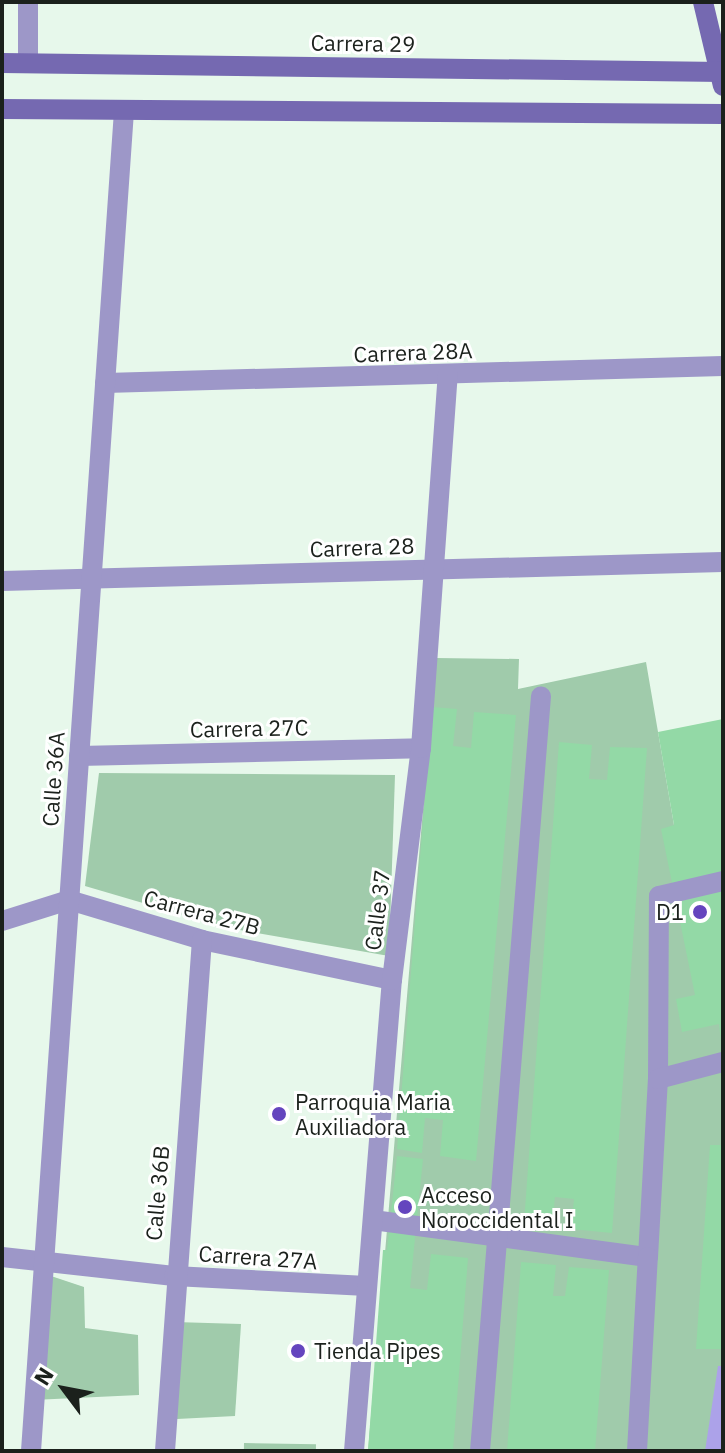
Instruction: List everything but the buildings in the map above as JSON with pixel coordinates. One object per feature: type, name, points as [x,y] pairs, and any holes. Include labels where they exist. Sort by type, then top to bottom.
[{"type":"main road","points":[[703,2],[722,77]]},
{"type":"main road","name":"Carrera 29","points":[[2,63],[722,77]]},
{"type":"main road","points":[[2,109],[723,114]]},
{"type":"street","points":[[28,2],[28,62]]},
{"type":"street","name":"Calle 36A","points":[[31,1451],[124,110]]},
{"type":"street","name":"Carrera 28A","points":[[105,383],[723,366]]},
{"type":"street","name":"Calle 37","points":[[354,1451],[392,980],[421,748],[448,375]]},
{"type":"street","name":"Carrera 28","points":[[2,581],[723,562]]},
{"type":"street","points":[[480,1451],[495,1234],[541,696]]},
{"type":"street","name":"Carrera 27C","points":[[79,756],[421,748]]},
{"type":"street","points":[[637,1451],[658,1079],[659,896],[723,881]]},
{"type":"street","points":[[2,921],[69,900]]},
{"type":"street","name":"Carrera 27B","points":[[69,900],[202,940],[392,980]]},
{"type":"street","name":"Calle 36B","points":[[165,1451],[174,1276],[202,940]]},
{"type":"street","points":[[658,1079],[723,1062]]},
{"type":"street","points":[[373,1220],[648,1257]]},
{"type":"street","name":"Carrera 27A","points":[[2,1257],[174,1276],[367,1286]]},
{"type":"green space","points":[[436,658],[519,659],[518,689],[646,662],[674,825],[723,812],[723,1451],[368,1451]]},
{"type":"green space","points":[[99,773],[395,775],[389,956],[228,928],[85,886]]},
{"type":"green space","points":[[42,1273],[84,1287],[85,1328],[138,1335],[139,1395],[33,1400]]},
{"type":"green space","points":[[175,1322],[241,1324],[235,1416],[177,1419]]},
{"type":"green space","points":[[244,1443],[316,1444],[316,1451],[244,1451]]},
{"type":"shaded area","points":[[718,1366],[723,1366],[723,1451],[705,1451]]},
{"type":"place","name":"D1","points":[[700,912]]},
{"type":"place","name":"Parroquia Maria Auxiliadora","points":[[279,1114]]},
{"type":"place","name":"Acceso Noroccidental I","points":[[405,1207]]},
{"type":"place","name":"Tienda Pipes","points":[[298,1351]]}]
